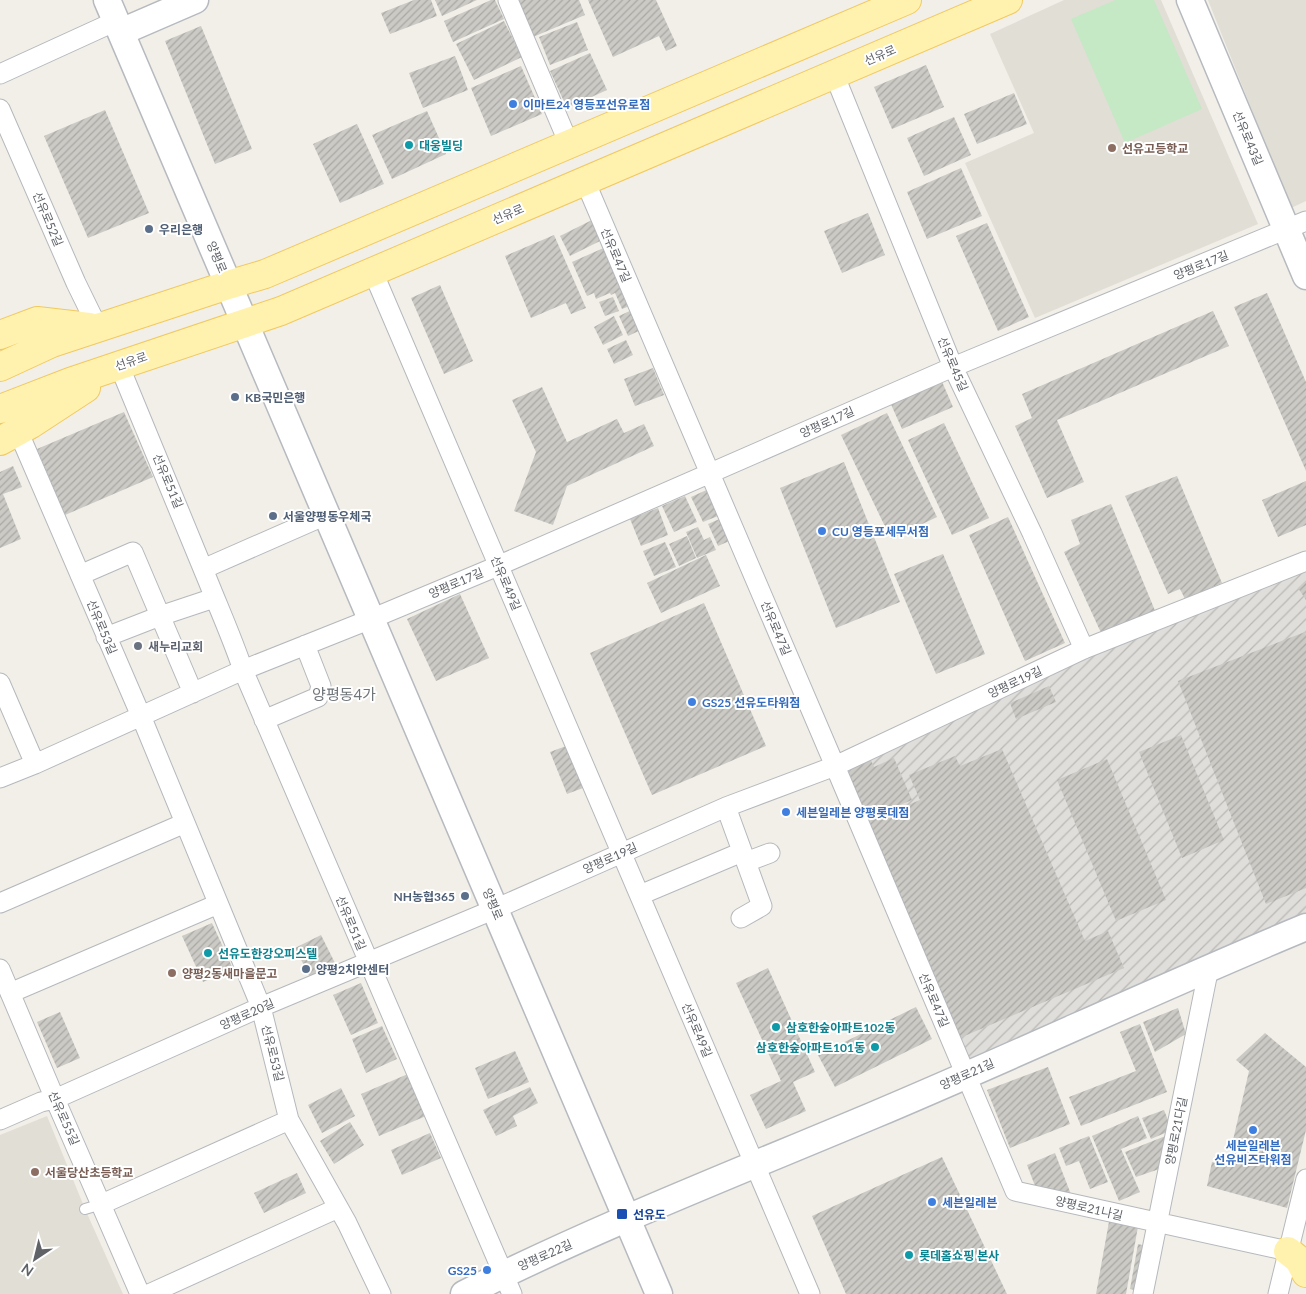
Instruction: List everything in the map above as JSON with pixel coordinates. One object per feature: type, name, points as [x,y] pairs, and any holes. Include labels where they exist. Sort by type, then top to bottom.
[{"type":"main road","points":[[115,18],[195,0]]},
{"type":"main road","points":[[0,367],[52,343],[265,274],[907,0]]},
{"type":"main road","name":"선유로","points":[[0,409],[70,382],[281,311],[1008,0]]},
{"type":"main road","name":"선유로43길","points":[[1190,0],[1296,226],[1306,276]]},
{"type":"main road","name":"양평로","points":[[115,18],[659,1294]]},
{"type":"main road","points":[[0,335],[37,321],[98,328]]},
{"type":"main road","points":[[9,436],[31,424],[119,365]]},
{"type":"main road","name":"양평로21길","points":[[626,1218],[876,1114],[1209,967],[1306,927]]},
{"type":"main road","name":"양평로22길","points":[[464,1294],[508,1284],[626,1218]]},
{"type":"main road","points":[[1297,1249],[1299,1260],[1306,1273]]},
{"type":"street","points":[[508,0],[569,144]]},
{"type":"street","points":[[0,74],[115,18]]},
{"type":"street","name":"선유로45길","points":[[834,74],[953,367],[1032,533],[1084,649]]},
{"type":"street","name":"선유로52길","points":[[0,108],[76,283],[98,328]]},
{"type":"street","name":"선유로47길","points":[[585,181],[965,1075]]},
{"type":"street","name":"양평로17길","points":[[0,778],[243,670],[499,565],[953,367],[1296,226]]},
{"type":"street","name":"선유로49길","points":[[373,272],[810,1294]]},
{"type":"street","name":"선유로51길","points":[[119,365],[187,527],[264,720],[508,1284]]},
{"type":"street","name":"선유로53길","points":[[9,436],[80,575],[141,716],[261,1007],[289,1120],[347,1222],[381,1294]]},
{"type":"street","points":[[203,569],[326,515]]},
{"type":"street","points":[[80,575],[133,552],[193,693]]},
{"type":"street","name":"양평로19길","points":[[495,909],[726,807],[835,766],[1084,649],[1306,560]]},
{"type":"street","points":[[106,637],[214,598]]},
{"type":"street","points":[[264,720],[318,697],[321,686],[305,646]]},
{"type":"street","points":[[0,683],[35,764]]},
{"type":"street","points":[[726,807],[762,906],[741,918]]},
{"type":"street","points":[[0,903],[185,823]]},
{"type":"street","points":[[640,895],[744,857],[770,853]]},
{"type":"street","points":[[4,983],[218,904]]},
{"type":"street","name":"양평로20길","points":[[0,1120],[41,1102],[55,1099],[261,1007],[495,909]]},
{"type":"street","name":"양평로21다길","points":[[1143,1294],[1209,967]]},
{"type":"street","name":"선유로55길","points":[[4,983],[55,1099],[93,1206],[140,1294]]},
{"type":"street","name":"양평로21나길","points":[[965,1075],[1015,1191],[1157,1224],[1297,1249]]},
{"type":"street","points":[[93,1206],[289,1120]]},
{"type":"street","points":[[1278,1294],[1297,1249],[1306,1179]]},
{"type":"street","points":[[149,1294],[338,1208]]},
{"type":"shaded area","name":"선유고등학교","points":[[1064,0],[1161,0],[1258,224],[1035,318],[965,163],[1034,133],[990,34]]},
{"type":"shaded area","points":[[1208,0],[1306,0],[1306,201],[1291,208]]},
{"type":"shaded area","points":[[1306,564],[1306,927],[965,1075],[835,766]]},
{"type":"shaded area","name":"서울당산초등학교","points":[[47,1116],[85,1209],[123,1294],[0,1294],[0,1135]]},
{"type":"green space","points":[[1115,0],[1154,0],[1202,109],[1125,143],[1071,19]]},
{"type":"building","points":[[414,0],[431,0],[437,16],[390,34],[381,13]]},
{"type":"building","points":[[435,0],[477,0],[442,16]]},
{"type":"building","points":[[491,0],[495,0],[504,19],[453,42],[444,21]]},
{"type":"building","points":[[517,0],[579,0],[585,15],[533,37]]},
{"type":"building","points":[[588,0],[656,0],[677,46],[666,51],[659,36],[613,57]]},
{"type":"building","points":[[504,21],[522,57],[474,80],[456,44]]},
{"type":"building","points":[[577,22],[588,50],[550,65],[539,37]]},
{"type":"building","points":[[201,26],[252,149],[215,164],[165,41]]},
{"type":"building","points":[[590,53],[607,90],[567,108],[550,71]]},
{"type":"building","points":[[455,56],[468,90],[423,108],[409,73]]},
{"type":"building","points":[[926,65],[944,107],[892,129],[874,87]]},
{"type":"building","points":[[521,66],[542,114],[491,136],[471,88]]},
{"type":"building","points":[[1014,93],[1027,124],[977,144],[964,114]]},
{"type":"building","points":[[105,110],[149,213],[88,238],[44,136]]},
{"type":"building","name":"대웅빌딩","points":[[427,111],[446,154],[392,179],[372,135]]},
{"type":"building","points":[[954,117],[971,155],[924,176],[907,138]]},
{"type":"building","points":[[357,124],[384,184],[340,203],[313,144]]},
{"type":"building","points":[[961,168],[982,216],[927,239],[907,192]]},
{"type":"building","points":[[868,213],[885,255],[842,273],[824,231]]},
{"type":"building","points":[[596,218],[606,238],[570,256],[560,236]]},
{"type":"building","points":[[987,223],[1029,317],[998,331],[956,236]]},
{"type":"building","points":[[554,235],[586,308],[571,314],[566,303],[531,318],[505,256]]},
{"type":"building","points":[[608,246],[632,305],[622,309],[615,293],[611,295],[610,293],[596,299],[594,293],[587,296],[572,262]]},
{"type":"building","points":[[440,285],[473,361],[444,374],[411,298]]},
{"type":"building","points":[[1267,293],[1306,382],[1306,471],[1234,307]]},
{"type":"building","points":[[613,297],[619,311],[605,316],[599,302]]},
{"type":"building","points":[[634,309],[643,329],[628,336],[619,316]]},
{"type":"building","points":[[1213,311],[1229,346],[1057,420],[1084,482],[1047,498],[1015,426],[1032,418],[1022,394]]},
{"type":"building","points":[[614,316],[623,335],[603,345],[594,327]]},
{"type":"building","points":[[626,340],[633,355],[614,364],[607,349]]},
{"type":"building","points":[[653,368],[664,395],[635,406],[624,379]]},
{"type":"building","points":[[940,377],[953,407],[902,429],[889,400]]},
{"type":"building","points":[[542,387],[567,442],[617,419],[624,433],[644,424],[654,446],[567,486],[553,525],[514,511],[536,452],[512,400]]},
{"type":"building","points":[[124,412],[153,477],[65,515],[37,449]]},
{"type":"building","points":[[887,413],[937,517],[891,539],[841,435]]},
{"type":"building","points":[[944,423],[989,518],[952,535],[908,440]]},
{"type":"building","points":[[844,462],[900,602],[836,628],[780,488]]},
{"type":"building","points":[[13,466],[22,487],[3,494],[21,539],[0,548],[0,472]]},
{"type":"building","points":[[1177,476],[1222,583],[1185,599],[1180,589],[1168,594],[1125,496]]},
{"type":"building","points":[[1306,481],[1306,525],[1278,537],[1262,500]]},
{"type":"building","points":[[711,488],[723,514],[703,522],[691,497]]},
{"type":"building","points":[[685,496],[697,522],[674,532],[662,506]]},
{"type":"building","points":[[1111,504],[1156,613],[1102,635],[1064,552],[1080,544],[1071,520]]},
{"type":"building","points":[[658,508],[668,535],[641,546],[630,519]]},
{"type":"building","points":[[724,517],[734,539],[718,546],[708,524]]},
{"type":"building","points":[[1008,517],[1065,643],[1025,661],[969,535]]},
{"type":"building","points":[[698,527],[704,540],[710,537],[716,550],[697,558],[686,532]]},
{"type":"building","points":[[687,536],[696,558],[679,566],[669,544]]},
{"type":"building","points":[[665,542],[676,567],[654,576],[643,551]]},
{"type":"building","points":[[943,554],[985,654],[936,674],[894,574]]},
{"type":"building","points":[[706,555],[720,586],[661,613],[647,583]]},
{"type":"building","points":[[1306,581],[1306,600],[1298,588]]},
{"type":"building","points":[[460,594],[489,658],[436,681],[407,619]]},
{"type":"building","points":[[704,603],[766,746],[652,795],[590,653]]},
{"type":"building","points":[[1305,632],[1306,888],[1266,904],[1178,681]]},
{"type":"building","points":[[1049,686],[1056,702],[1016,719],[1010,703]]},
{"type":"building","points":[[1181,735],[1224,840],[1182,858],[1139,752]]},
{"type":"building","points":[[566,746],[583,788],[567,794],[550,752]]},
{"type":"building","points":[[1002,749],[1085,941],[1108,931],[1124,968],[955,1040],[862,824],[920,800],[909,775],[955,756],[960,766]]},
{"type":"building","points":[[870,758],[874,767],[894,758],[912,800],[862,821],[844,780],[852,766]]},
{"type":"building","points":[[1107,759],[1166,900],[1116,921],[1057,780]]},
{"type":"building","name":"선유도한강오피스텔","points":[[212,923],[233,969],[203,982],[182,936]]},
{"type":"building","points":[[321,935],[336,965],[310,977],[295,948]]},
{"type":"building","name":"삼호한숲아파트102동","points":[[768,968],[815,1072],[793,1082],[806,1111],[766,1129],[750,1095],[781,1081],[736,983]]},
{"type":"building","points":[[361,983],[378,1023],[351,1035],[333,995]]},
{"type":"building","name":"삼호한숲아파트101동","points":[[916,1007],[932,1039],[835,1087],[818,1055]]},
{"type":"building","points":[[1178,1008],[1186,1034],[1155,1052],[1143,1022]]},
{"type":"building","points":[[60,1012],[80,1058],[57,1068],[37,1022]]},
{"type":"building","points":[[1140,1024],[1167,1092],[1081,1126],[1069,1097],[1136,1071],[1120,1032]]},
{"type":"building","points":[[382,1026],[397,1059],[366,1073],[352,1039]]},
{"type":"building","points":[[1265,1033],[1306,1067],[1306,1130],[1287,1208],[1207,1186],[1212,1162],[1227,1166],[1249,1071],[1236,1060]]},
{"type":"building","points":[[515,1051],[529,1082],[488,1099],[475,1068]]},
{"type":"building","points":[[1048,1067],[1070,1124],[1010,1148],[987,1090]]},
{"type":"building","points":[[408,1074],[426,1116],[379,1136],[361,1094]]},
{"type":"building","points":[[530,1087],[538,1103],[513,1116],[517,1126],[496,1136],[483,1110]]},
{"type":"building","points":[[341,1088],[355,1116],[322,1133],[308,1105]]},
{"type":"building","points":[[1164,1110],[1172,1130],[1151,1139],[1142,1118]]},
{"type":"building","points":[[1138,1116],[1147,1138],[1121,1149],[1140,1192],[1119,1201],[1092,1136]]},
{"type":"building","points":[[350,1122],[364,1145],[334,1164],[320,1141]]},
{"type":"building","points":[[430,1133],[441,1158],[402,1175],[391,1150]]},
{"type":"building","points":[[1168,1135],[1168,1166],[1136,1177],[1125,1152]]},
{"type":"building","points":[[1089,1136],[1108,1182],[1090,1189],[1079,1161],[1066,1166],[1059,1148]]},
{"type":"building","points":[[1055,1153],[1072,1197],[1035,1186],[1027,1165]]},
{"type":"building","name":"롯데홈쇼핑 본사","points":[[942,1157],[1007,1294],[846,1294],[812,1216]]},
{"type":"building","points":[[297,1173],[306,1193],[264,1213],[254,1193]]},
{"type":"building","points":[[1110,1216],[1139,1221],[1126,1294],[1096,1294]]},
{"type":"building","points":[[1138,1244],[1146,1246],[1138,1291],[1130,1289]]},
{"type":"place","name":"이마트24 영등포선유로점","points":[[513,104]]},
{"type":"place","name":"대웅빌딩","points":[[409,145]]},
{"type":"place","name":"선유고등학교","points":[[1112,148]]},
{"type":"place","name":"우리은행","points":[[149,229]]},
{"type":"place","name":"KB국민은행","points":[[235,397]]},
{"type":"place","name":"서울양평동우체국","points":[[273,516]]},
{"type":"place","name":"CU 영등포세무서점","points":[[822,531]]},
{"type":"place","name":"새누리교회","points":[[138,646]]},
{"type":"place","name":"GS25 선유도타워점","points":[[692,702]]},
{"type":"place","name":"세븐일레븐 양평롯데점","points":[[786,812]]},
{"type":"place","name":"NH농협365","points":[[465,896]]},
{"type":"place","name":"선유도한강오피스텔","points":[[208,953]]},
{"type":"place","name":"양평2치안센터","points":[[306,969]]},
{"type":"place","name":"양평2동새마을문고","points":[[172,973]]},
{"type":"place","name":"삼호한숲아파트102동","points":[[776,1027]]},
{"type":"place","name":"삼호한숲아파트101동","points":[[875,1047]]},
{"type":"place","name":"세븐일레븐 선유비즈타워점","points":[[1253,1130]]},
{"type":"place","name":"서울당산초등학교","points":[[35,1172]]},
{"type":"place","name":"세븐일레븐","points":[[932,1202]]},
{"type":"place","name":"선유도","points":[[622,1214]]},
{"type":"place","name":"롯데홈쇼핑 본사","points":[[909,1255]]},
{"type":"place","name":"GS25","points":[[487,1270]]},
{"type":"district","name":"양평동4가","points":[[344,694]]}]
